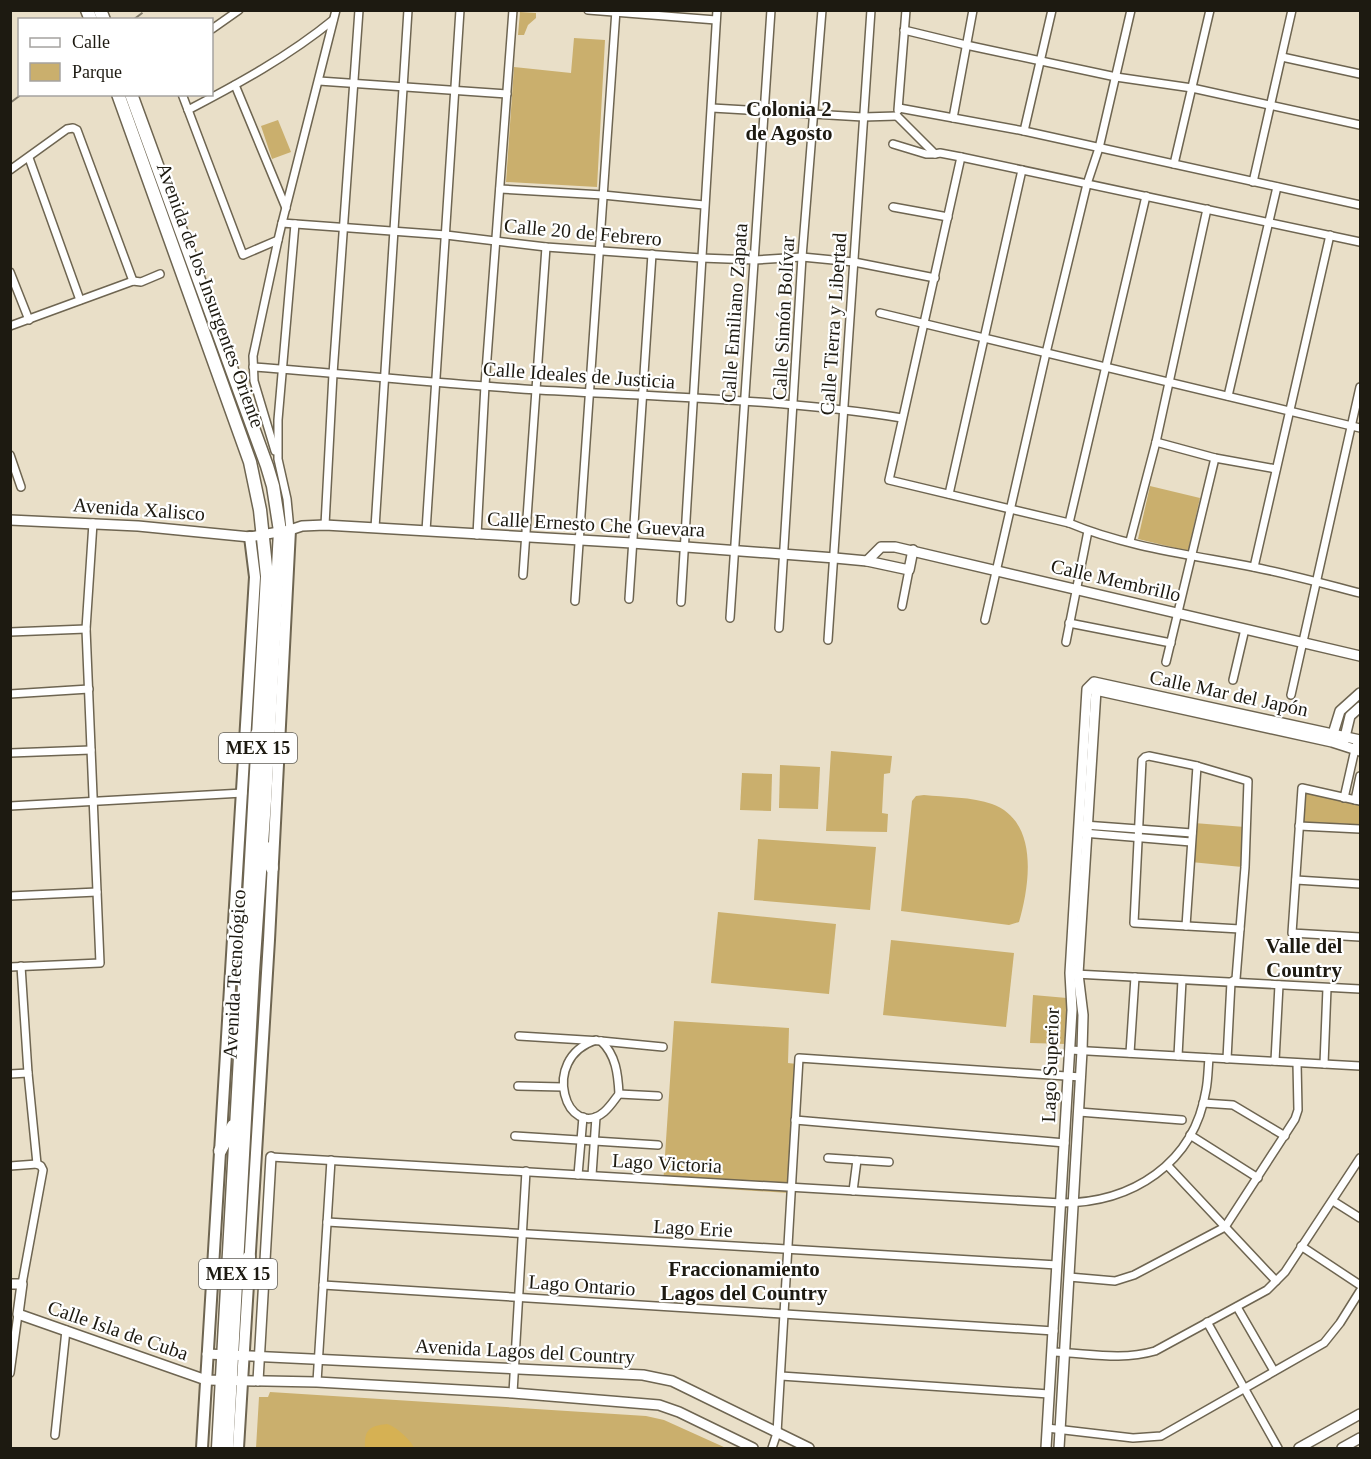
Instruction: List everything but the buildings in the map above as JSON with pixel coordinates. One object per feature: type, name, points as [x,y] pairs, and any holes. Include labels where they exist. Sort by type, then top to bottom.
[{"type":"highway","name":"Avenida de los Insurgentes Oriente","points":[[119,96],[250,462],[260,510]]},
{"type":"highway","name":"Avenida de los Insurgentes Oriente","points":[[132,96],[267,466],[276,502]]},
{"type":"highway","name":"Avenida Tecnológico","points":[[233,1354],[262,840],[285,531],[276,502]]},
{"type":"highway","name":"Avenida Tecnológico","points":[[227,1449],[233,1354],[236,1119],[267,576],[260,510]]},
{"type":"highway","points":[[245,755],[260,730]]},
{"type":"highway","points":[[262,840],[272,868]]},
{"type":"highway","points":[[220,1151],[236,1119]]},
{"type":"highway","points":[[242,1193],[251,1215]]},
{"type":"highway","points":[[238,1275],[249,1257]]},
{"type":"highway","name":"Avenida Tecnológico","points":[[218,1449],[232,1381]]},
{"type":"main road","name":"Avenida Tecnológico","points":[[238,1449],[232,1381],[233,1354],[249,1257],[272,868],[285,531]]},
{"type":"main road","name":"Avenida Tecnológico","points":[[201,1449],[255,577],[250,537]]},
{"type":"street","points":[[213,27],[239,10]]},
{"type":"street","points":[[285,531],[287,499],[278,459],[254,381],[253,356],[282,223],[336,10]]},
{"type":"street","points":[[325,525],[333,374],[359,10]]},
{"type":"street","points":[[375,528],[408,10]]},
{"type":"street","points":[[426,531],[460,10]]},
{"type":"street","points":[[477,535],[485,385],[513,10]]},
{"type":"street","points":[[588,10],[716,20]]},
{"type":"street","points":[[681,602],[717,10]]},
{"type":"street","name":"Calle Emiliano Zapata","points":[[730,618],[771,10]]},
{"type":"street","name":"Calle Simón Bolívar","points":[[779,628],[802,257],[822,10]]},
{"type":"street","name":"Calle Tierra y Libertad","points":[[828,640],[871,10]]},
{"type":"street","points":[[906,10],[898,112],[938,153]]},
{"type":"street","points":[[953,118],[973,10]]},
{"type":"street","points":[[1024,131],[1052,10]]},
{"type":"street","points":[[985,620],[1046,353],[1087,184],[1099,148],[1131,10]]},
{"type":"street","points":[[1174,164],[1210,10]]},
{"type":"street","points":[[1253,182],[1292,10]]},
{"type":"street","points":[[575,601],[616,11]]},
{"type":"street","points":[[188,110],[235,86],[333,20]]},
{"type":"street","points":[[904,30],[1116,77],[1192,88],[1360,125]]},
{"type":"street","points":[[1282,57],[1360,74]]},
{"type":"street","points":[[319,81],[507,94]]},
{"type":"street","points":[[235,86],[286,208]]},
{"type":"street","points":[[183,96],[243,255],[278,240]]},
{"type":"street","points":[[712,108],[863,117],[898,112],[953,118],[1024,131],[1360,206]]},
{"type":"street","points":[[10,170],[67,129],[77,130],[133,281]]},
{"type":"street","points":[[893,144],[926,154],[938,153],[961,157],[1360,242]]},
{"type":"street","points":[[961,157],[889,480],[1069,523],[1088,531],[1191,556],[1254,567],[1360,593]]},
{"type":"street","points":[[29,158],[80,300]]},
{"type":"street","points":[[949,494],[1022,170]]},
{"type":"street","points":[[1228,396],[1277,187]]},
{"type":"street","points":[[500,189],[603,195],[704,205]]},
{"type":"street","points":[[1069,523],[1146,196]]},
{"type":"street","points":[[894,207],[948,217]]},
{"type":"street","points":[[1130,541],[1156,442],[1207,209]]},
{"type":"street","name":"Calle 20 de Febrero","points":[[282,223],[446,235],[546,247],[701,258],[755,260],[802,257],[854,262],[935,278]]},
{"type":"street","points":[[278,459],[281,369],[295,224]]},
{"type":"street","points":[[1254,567],[1330,235]]},
{"type":"street","points":[[524,575],[546,247]]},
{"type":"street","points":[[629,599],[652,254]]},
{"type":"street","points":[[10,272],[29,320]]},
{"type":"street","points":[[10,326],[133,281],[141,282],[160,274]]},
{"type":"street","points":[[880,313],[1360,428]]},
{"type":"street","name":"Calle Ideales de Justicia","points":[[253,367],[536,390],[794,405],[902,418]]},
{"type":"street","points":[[1291,695],[1360,387]]},
{"type":"street","points":[[1156,442],[1215,458],[1276,470]]},
{"type":"street","points":[[10,455],[21,487]]},
{"type":"street","points":[[1166,662],[1215,458]]},
{"type":"street","name":"Avenida Xalisco","points":[[10,520],[93,523],[250,537],[285,531]]},
{"type":"street","points":[[10,967],[100,963],[86,629],[93,523]]},
{"type":"street","name":"Calle Ernesto Che Guevara","points":[[285,531],[302,526],[325,525],[526,536],[835,558],[867,561],[909,570]]},
{"type":"street","points":[[1065,642],[1088,531]]},
{"type":"street","name":"Calle Membrillo","points":[[867,561],[881,547],[913,550],[1360,656]]},
{"type":"street","points":[[902,606],[913,550]]},
{"type":"street","points":[[1069,622],[1171,644]]},
{"type":"street","points":[[10,632],[86,629]]},
{"type":"street","points":[[1233,680],[1245,629]]},
{"type":"street","name":"Calle Mar del Japón","points":[[1092,688],[1094,682],[1358,745]]},
{"type":"street","name":"Lago Superior","points":[[1047,1449],[1092,688]]},
{"type":"street","points":[[10,694],[88,689]]},
{"type":"street","points":[[1332,738],[1340,711],[1360,693]]},
{"type":"street","points":[[1344,742],[1350,716],[1360,707]]},
{"type":"street","points":[[1344,798],[1358,745]]},
{"type":"street","points":[[10,753],[91,750]]},
{"type":"street","points":[[1231,982],[1236,979],[1245,867],[1248,781],[1197,766],[1145,756],[1142,760],[1134,923],[1240,929]]},
{"type":"street","points":[[1186,926],[1197,766]]},
{"type":"street","points":[[1360,776],[1358,801],[1302,788],[1292,933],[1360,937]]},
{"type":"street","points":[[10,806],[243,794]]},
{"type":"street","points":[[1299,826],[1360,829]]},
{"type":"street","points":[[1082,829],[1139,829],[1192,833]]},
{"type":"street","points":[[1082,829],[1191,842]]},
{"type":"street","points":[[1296,880],[1360,884]]},
{"type":"street","points":[[10,896],[97,892]]},
{"type":"street","points":[[21,966],[37,1164]]},
{"type":"street","points":[[1074,974],[1360,989]]},
{"type":"street","name":"Lago Superior","points":[[1059,1449],[1082,1051],[1083,1015],[1074,974]]},
{"type":"street","points":[[1130,1053],[1135,977]]},
{"type":"street","points":[[1178,1056],[1182,980]]},
{"type":"street","points":[[1227,1059],[1231,982]]},
{"type":"street","points":[[1275,1061],[1279,985]]},
{"type":"street","points":[[1324,1064],[1328,988]]},
{"type":"street","points":[[519,1036],[663,1047]]},
{"type":"street","points":[[601,1042],[613,1057],[618,1073],[619,1094],[605,1112],[596,1117],[583,1117],[577,1115],[571,1108],[563,1087],[568,1062],[585,1044],[601,1042]]},
{"type":"street","points":[[1070,1050],[1360,1066]]},
{"type":"street","points":[[772,1449],[778,1428],[799,1058],[1081,1077]]},
{"type":"street","points":[[1209,1058],[1207,1090],[1203,1103],[1190,1136],[1168,1166],[1276,1281]]},
{"type":"street","points":[[1069,1277],[1115,1281],[1134,1275],[1225,1227],[1295,1119],[1298,1110],[1298,1063]]},
{"type":"street","points":[[10,1074],[28,1073]]},
{"type":"street","points":[[518,1086],[563,1087]]},
{"type":"street","points":[[619,1094],[658,1096]]},
{"type":"street","points":[[1203,1103],[1233,1104],[1285,1136]]},
{"type":"street","points":[[1079,1112],[1182,1120]]},
{"type":"street","points":[[578,1174],[583,1117]]},
{"type":"street","points":[[592,1175],[596,1117]]},
{"type":"street","points":[[795,1120],[1065,1143]]},
{"type":"street","points":[[515,1136],[658,1145]]},
{"type":"street","points":[[1190,1136],[1257,1178]]},
{"type":"street","points":[[258,1381],[271,1156]]},
{"type":"street","name":"Lago Victoria","points":[[271,1156],[1061,1203],[1105,1198],[1122,1192],[1168,1166]]},
{"type":"street","points":[[828,1158],[889,1162]]},
{"type":"street","points":[[1053,1352],[1125,1357],[1155,1351],[1267,1290],[1285,1272],[1360,1158]]},
{"type":"street","points":[[317,1382],[332,1160]]},
{"type":"street","points":[[853,1191],[857,1160]]},
{"type":"street","points":[[10,1166],[37,1164],[43,1170],[22,1284],[10,1373]]},
{"type":"street","points":[[513,1393],[526,1171]]},
{"type":"street","points":[[1333,1201],[1360,1218]]},
{"type":"street","name":"Lago Erie","points":[[327,1222],[1057,1266]]},
{"type":"street","points":[[1301,1246],[1360,1285]]},
{"type":"street","points":[[10,1284],[22,1284]]},
{"type":"street","name":"Lago Ontario","points":[[323,1285],[1054,1330]]},
{"type":"street","points":[[1047,1428],[1133,1438],[1161,1436],[1324,1343],[1360,1291]]},
{"type":"street","points":[[1237,1307],[1274,1371]]},
{"type":"street","name":"Calle Isla de Cuba","points":[[18,1314],[206,1380],[232,1381]]},
{"type":"street","points":[[1207,1322],[1278,1449]]},
{"type":"street","points":[[55,1435],[66,1330]]},
{"type":"street","name":"Avenida Lagos del Country","points":[[207,1354],[643,1375],[672,1381],[778,1428],[809,1449]]},
{"type":"street","points":[[781,1376],[1049,1394]]},
{"type":"street","points":[[232,1381],[317,1382],[513,1393],[659,1405],[679,1412],[753,1449]]},
{"type":"street","points":[[1299,1449],[1360,1414]]},
{"type":"street","points":[[1342,1449],[1360,1438]]},
{"type":"green space","points":[[520,12],[536,13],[536,18],[528,25],[524,35],[518,35]]},
{"type":"green space","points":[[574,38],[605,40],[597,187],[506,182],[514,67],[571,73]]},
{"type":"green space","points":[[278,120],[291,152],[272,159],[261,126]]},
{"type":"green space","points":[[1150,486],[1200,498],[1188,551],[1138,539]]},
{"type":"green space","points":[[831,751],[892,756],[890,773],[884,774],[882,813],[888,814],[887,832],[826,831]]},
{"type":"green space","points":[[780,765],[820,767],[818,809],[779,808]]},
{"type":"green space","points":[[742,773],[772,774],[771,811],[740,810]]},
{"type":"green space","points":[[1302,791],[1360,804],[1360,833],[1300,830]]},
{"type":"green space","points":[[924,795],[992,804],[1007,812],[1018,824],[1024,839],[1028,872],[1019,922],[1009,925],[901,911],[912,801],[916,796]]},
{"type":"green space","points":[[1194,823],[1245,827],[1242,867],[1191,862]]},
{"type":"green space","points":[[758,839],[876,847],[870,910],[754,900]]},
{"type":"green space","points":[[718,912],[836,924],[829,994],[711,983]]},
{"type":"green space","points":[[891,940],[1014,953],[1006,1027],[883,1015]]},
{"type":"green space","points":[[1033,995],[1067,998],[1066,1044],[1030,1043]]},
{"type":"green space","points":[[674,1021],[789,1028],[788,1063],[797,1064],[789,1193],[663,1185]]},
{"type":"green space","points":[[270,1392],[646,1416],[664,1420],[726,1448],[256,1448],[259,1397],[268,1397]]},
{"type":"shaded area","points":[[387,1424],[410,1441],[414,1448],[365,1448],[365,1437],[369,1430]]},
{"type":"railway","points":[[136,18],[146,10]]},
{"type":"railway","points":[[10,103],[19,96]]},
{"type":"district","name":"Colonia 2 de Agosto","points":[[789,121]]},
{"type":"district","name":"Valle del Country","points":[[1304,958]]},
{"type":"district","name":"Fraccionamiento Lagos del Country","points":[[744,1281]]}]
